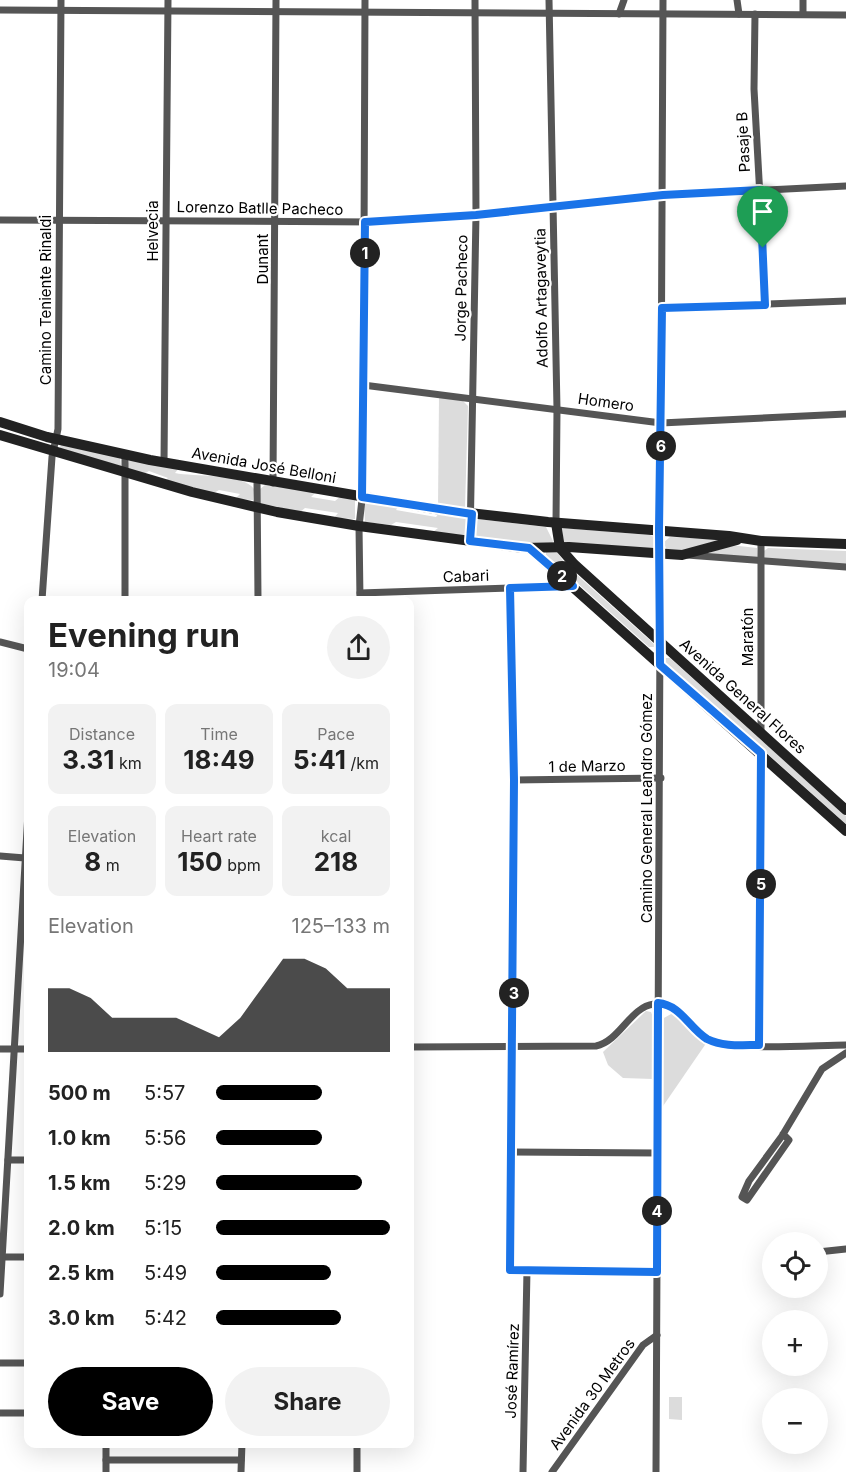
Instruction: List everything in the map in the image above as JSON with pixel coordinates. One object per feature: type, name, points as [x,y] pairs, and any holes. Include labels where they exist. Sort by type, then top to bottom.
[{"type":"main road","name":"Avenida José Belloni","points":[[0,422],[56,439],[164,463],[273,483],[472,514],[556,523],[729,536],[761,542],[846,544]]},
{"type":"main road","name":"Avenida José Belloni","points":[[0,435],[124,473],[257,507],[360,526],[529,548],[659,552],[685,555],[742,540]]},
{"type":"main road","points":[[556,523],[560,548]]},
{"type":"main road","name":"Avenida General Flores","points":[[529,548],[846,831]]},
{"type":"main road","name":"Avenida General Flores","points":[[560,548],[574,564],[846,810]]},
{"type":"street","name":"Camino Teniente Rinaldi","points":[[42,596],[53,452],[56,439],[61,0]]},
{"type":"street","name":"Helvecia","points":[[164,463],[168,0]]},
{"type":"street","name":"Dunant","points":[[273,483],[276,0]]},
{"type":"street","points":[[360,596],[365,222],[365,0]]},
{"type":"street","name":"Jorge Pacheco","points":[[470,541],[476,215],[475,0]]},
{"type":"street","name":"Adolfo Artagaveytia","points":[[549,0],[557,409],[556,523]]},
{"type":"street","points":[[619,14],[624,0]]},
{"type":"street","name":"Camino General Leandro Gómez","points":[[656,1472],[663,0]]},
{"type":"street","points":[[737,0],[739,14]]},
{"type":"street","points":[[803,0],[803,14]]},
{"type":"street","points":[[0,10],[846,15]]},
{"type":"street","name":"Pasaje B","points":[[755,14],[754,89],[765,305]]},
{"type":"street","name":"Lorenzo Batlle Pacheco","points":[[0,220],[365,222],[476,215],[663,195],[846,186]]},
{"type":"street","points":[[662,308],[846,301]]},
{"type":"street","name":"Homero","points":[[363,385],[662,423],[846,414]]},
{"type":"street","points":[[125,455],[125,596]]},
{"type":"street","points":[[257,480],[258,596]]},
{"type":"street","name":"Maratón","points":[[761,542],[761,732]]},
{"type":"street","name":"Avenida José Belloni","points":[[685,555],[846,567]]},
{"type":"street","name":"Cabari","points":[[377,596],[573,586]]},
{"type":"street","points":[[510,588],[514,780],[514,1005],[511,1046],[510,1270],[657,1272]]},
{"type":"street","points":[[0,642],[24,648]]},
{"type":"street","points":[[759,1045],[761,753]]},
{"type":"street","name":"1 de Marzo","points":[[514,780],[661,778]]},
{"type":"street","points":[[0,856],[24,858]]},
{"type":"street","points":[[0,1294],[2,1230],[24,941]]},
{"type":"street","points":[[414,1047],[600,1045],[644,1007],[658,1003],[674,1007],[699,1033],[714,1041],[759,1045],[846,1045]]},
{"type":"street","points":[[0,1049],[24,1049]]},
{"type":"street","points":[[783,1134],[789,1140],[747,1200],[742,1197],[749,1181],[783,1134],[822,1069],[846,1053]]},
{"type":"street","points":[[511,1152],[657,1153]]},
{"type":"street","points":[[8,1160],[24,1160]]},
{"type":"street","points":[[828,1251],[846,1249]]},
{"type":"street","points":[[2,1257],[24,1257]]},
{"type":"street","name":"José Ramírez","points":[[523,1472],[527,1270]]},
{"type":"street","name":"Avenida 30 Metros","points":[[552,1472],[643,1345],[657,1335]]},
{"type":"street","points":[[0,1363],[24,1363]]},
{"type":"street","points":[[0,1413],[24,1413]]},
{"type":"street","points":[[106,1448],[106,1472]]},
{"type":"street","points":[[241,1472],[242,1448]]},
{"type":"street","points":[[357,1448],[357,1472]]},
{"type":"street","points":[[106,1460],[241,1460]]},
{"type":"shaded area","points":[[439,396],[462,400],[468,406],[465,508],[438,506]]},
{"type":"shaded area","points":[[62,442],[120,457],[121,466],[59,450]]},
{"type":"shaded area","points":[[130,459],[179,468],[175,473],[240,480],[254,489],[253,500],[235,499],[240,494],[219,490],[212,494],[164,482],[168,478],[149,471],[142,475],[126,468]]},
{"type":"shaded area","points":[[265,485],[316,492],[311,497],[335,501],[341,496],[355,499],[355,519],[334,518],[338,513],[305,508],[300,512],[260,503],[259,490]]},
{"type":"shaded area","points":[[368,501],[399,506],[396,510],[436,517],[440,512],[467,517],[467,536],[433,532],[438,528],[396,522],[391,525],[365,522],[364,504]]},
{"type":"shaded area","points":[[478,519],[546,527],[553,541],[552,544],[506,543],[503,540],[476,538],[474,527]]},
{"type":"shaded area","points":[[562,528],[650,535],[656,538],[653,549],[564,543]]},
{"type":"shaded area","points":[[670,537],[735,539],[693,551],[666,549],[664,542]]},
{"type":"shaded area","points":[[730,545],[757,548],[758,558],[706,554]]},
{"type":"shaded area","points":[[768,548],[846,551],[846,565],[765,559],[764,551]]},
{"type":"shaded area","points":[[546,552],[557,552],[566,565],[654,644],[654,647],[649,647],[546,555]]},
{"type":"shaded area","points":[[665,658],[670,658],[846,816],[846,824],[665,662]]},
{"type":"shaded area","points":[[646,1011],[651,1012],[654,1019],[653,1079],[623,1078],[608,1065],[603,1052]]},
{"type":"shaded area","points":[[673,1013],[707,1042],[661,1109],[662,1019]]},
{"type":"shaded area","points":[[669,1397],[682,1397],[682,1420],[669,1419]]},
{"type":"route","points":[[760,190],[763,248],[765,305],[662,308],[659,530],[660,665],[761,753],[759,1045],[721,1044],[699,1033],[674,1007],[658,1003],[657,1272],[510,1270],[511,1046],[514,1005],[514,742],[510,588],[573,586],[529,548],[470,541],[472,514],[362,497],[365,222],[476,215],[663,195],[760,190]]}]
